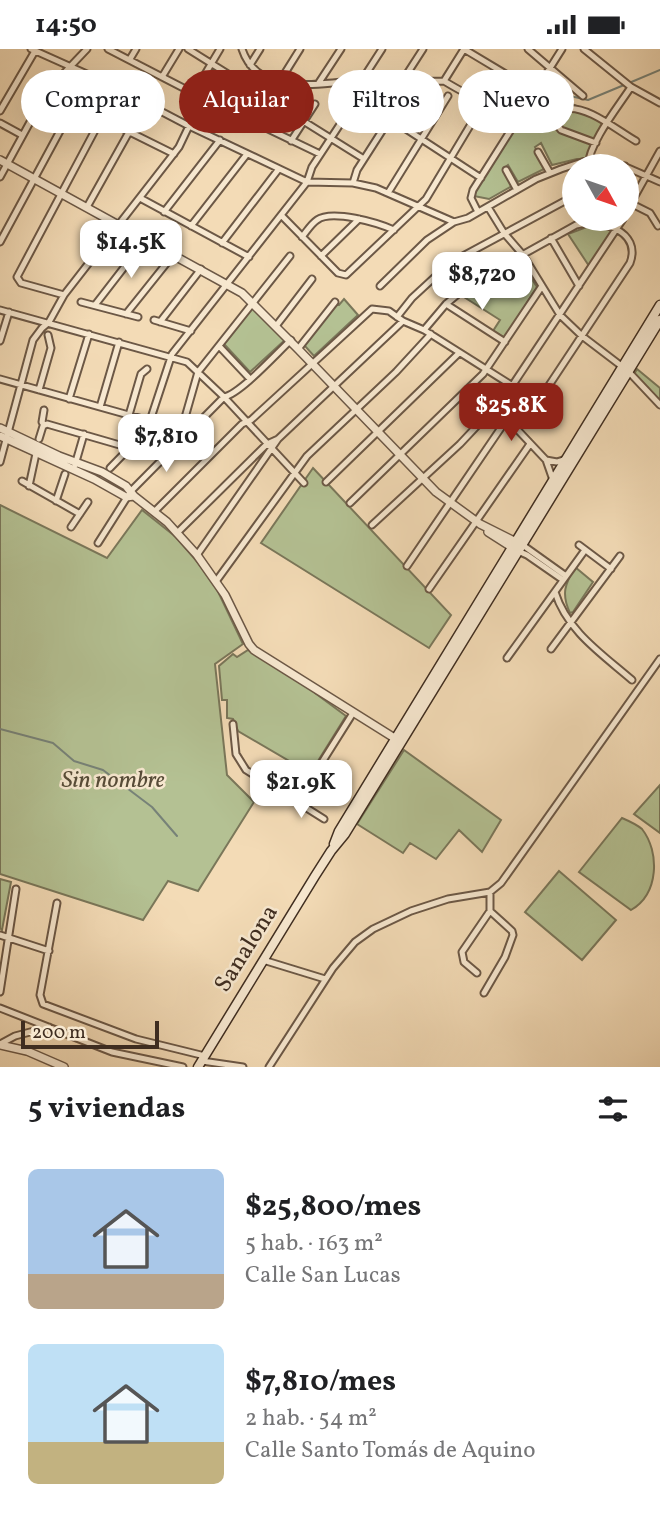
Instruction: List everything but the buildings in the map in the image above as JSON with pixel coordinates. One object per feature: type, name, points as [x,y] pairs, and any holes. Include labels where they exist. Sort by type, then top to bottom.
[{"type":"main road","points":[[366,794],[625,370],[660,305]]},
{"type":"main road","points":[[366,794],[396,739],[518,547],[553,479],[660,320]]},
{"type":"main road","name":"Sanalona","points":[[201,1061],[331,851],[345,834],[366,794]]},
{"type":"street","points":[[65,70],[87,49]]},
{"type":"street","points":[[108,49],[150,70]]},
{"type":"street","points":[[130,59],[136,49]]},
{"type":"street","points":[[165,72],[179,49]]},
{"type":"street","points":[[188,49],[222,70]]},
{"type":"street","points":[[206,70],[220,49]]},
{"type":"street","points":[[242,49],[250,65],[256,70]]},
{"type":"street","points":[[250,65],[260,49]]},
{"type":"street","points":[[287,70],[300,49]]},
{"type":"street","points":[[318,84],[341,49]]},
{"type":"street","points":[[368,70],[382,49]]},
{"type":"street","points":[[409,70],[423,49]]},
{"type":"street","points":[[458,90],[444,81],[464,49],[499,70]]},
{"type":"street","points":[[528,49],[583,96]]},
{"type":"street","points":[[548,70],[562,49]]},
{"type":"street","points":[[584,49],[631,87],[660,103]]},
{"type":"street","points":[[0,111],[33,50],[107,83],[179,121]]},
{"type":"street","points":[[314,84],[328,83]]},
{"type":"street","points":[[592,154],[607,123],[631,87]]},
{"type":"street","points":[[388,193],[448,96]]},
{"type":"street","points":[[574,109],[587,112],[636,141]]},
{"type":"street","points":[[0,123],[22,135],[4,162],[0,177]]},
{"type":"street","points":[[314,129],[363,159]]},
{"type":"street","points":[[0,242],[59,133]]},
{"type":"street","points":[[64,295],[21,283],[17,277],[94,133]]},
{"type":"street","points":[[87,207],[128,133]]},
{"type":"street","points":[[131,133],[174,154]]},
{"type":"street","points":[[0,462],[5,435],[33,340],[49,322],[64,295],[174,154],[186,133]]},
{"type":"street","points":[[204,133],[307,183],[353,183],[376,188],[454,222]]},
{"type":"street","points":[[276,133],[320,154]]},
{"type":"street","points":[[291,141],[296,133]]},
{"type":"street","points":[[110,468],[145,433],[171,357],[307,183],[312,167],[335,133]]},
{"type":"street","points":[[353,183],[355,173],[380,133]]},
{"type":"street","points":[[410,133],[481,178]]},
{"type":"street","points":[[281,215],[342,275],[349,272],[421,206],[466,133]]},
{"type":"street","points":[[478,212],[471,198],[472,193],[510,133]]},
{"type":"street","points":[[568,133],[596,143]]},
{"type":"street","points":[[164,212],[220,140]]},
{"type":"street","points":[[639,188],[660,151]]},
{"type":"street","points":[[538,152],[550,173]]},
{"type":"street","points":[[191,226],[247,153]]},
{"type":"street","points":[[4,162],[228,284],[276,326],[400,456],[449,503],[565,578]]},
{"type":"street","points":[[222,243],[278,170]]},
{"type":"street","points":[[506,170],[517,190]]},
{"type":"street","points":[[380,286],[427,240],[454,222],[550,173],[562,170]]},
{"type":"street","points":[[639,173],[660,182]]},
{"type":"street","points":[[140,198],[248,257]]},
{"type":"street","points":[[177,533],[267,444],[278,439],[334,387],[400,319],[412,297],[444,268],[562,202]]},
{"type":"street","points":[[488,207],[504,233],[523,255],[559,315],[625,370],[660,405]]},
{"type":"street","points":[[639,207],[650,213],[658,226]]},
{"type":"street","points":[[302,237],[323,217],[359,219],[394,230]]},
{"type":"street","points":[[321,256],[359,219]]},
{"type":"street","points":[[424,330],[446,304],[470,284],[564,231]]},
{"type":"street","points":[[372,525],[496,407],[512,388],[615,231]]},
{"type":"street","points":[[155,512],[242,423],[247,422],[372,309],[382,309],[424,330],[512,388],[539,402],[632,259],[630,241],[618,231]]},
{"type":"street","points":[[551,238],[579,286]]},
{"type":"street","points":[[95,305],[146,239]]},
{"type":"street","points":[[127,314],[174,254]]},
{"type":"street","points":[[177,444],[198,372],[290,256]]},
{"type":"street","points":[[191,331],[157,321],[201,269]]},
{"type":"street","points":[[276,326],[312,279]]},
{"type":"street","points":[[350,503],[486,371],[542,286]]},
{"type":"street","points":[[81,302],[138,317]]},
{"type":"street","points":[[298,349],[335,302]]},
{"type":"street","points":[[446,304],[505,342]]},
{"type":"street","points":[[0,310],[187,362],[224,397],[304,483]]},
{"type":"street","points":[[0,341],[9,312]]},
{"type":"street","points":[[69,399],[89,334]]},
{"type":"street","points":[[217,580],[307,456],[396,372],[431,334]]},
{"type":"street","points":[[39,390],[51,348],[48,335]]},
{"type":"street","points":[[98,543],[130,495],[177,444],[224,397],[230,396],[290,341]]},
{"type":"street","points":[[100,407],[118,342]]},
{"type":"street","points":[[219,346],[250,379]]},
{"type":"street","points":[[326,482],[458,353]]},
{"type":"street","points":[[129,415],[141,374],[147,369]]},
{"type":"street","points":[[0,379],[150,421]]},
{"type":"street","points":[[496,407],[546,460],[553,479]]},
{"type":"street","points":[[29,485],[44,425],[44,410]]},
{"type":"street","points":[[407,566],[508,419]]},
{"type":"street","points":[[44,425],[130,448]]},
{"type":"street","points":[[0,428],[5,435],[38,446],[130,495],[155,512],[198,555],[217,580],[254,650],[396,739]]},
{"type":"street","points":[[75,466],[84,434]]},
{"type":"street","points":[[198,555],[278,439]]},
{"type":"street","points":[[429,589],[530,444]]},
{"type":"street","points":[[546,460],[557,462],[566,459]]},
{"type":"street","points":[[55,501],[65,474]]},
{"type":"street","points":[[22,481],[80,514]]},
{"type":"street","points":[[72,527],[88,502]]},
{"type":"street","points":[[579,545],[611,569]]},
{"type":"street","points":[[507,658],[585,550]]},
{"type":"street","points":[[551,649],[620,556]]},
{"type":"street","points":[[555,592],[570,625],[632,680]]},
{"type":"street","points":[[269,1067],[325,979],[345,953],[373,929],[430,904],[490,892],[501,883],[660,659]]},
{"type":"street","points":[[297,802],[353,713]]},
{"type":"street","points":[[233,724],[236,754],[246,770],[324,819]]},
{"type":"street","points":[[0,992],[16,890]]},
{"type":"street","points":[[484,993],[505,957],[513,935],[490,911],[490,892]]},
{"type":"street","points":[[480,894],[489,904]]},
{"type":"street","points":[[57,903],[40,995],[46,1005],[201,1061],[243,1067]]},
{"type":"street","points":[[477,973],[464,962],[462,952],[490,911]]},
{"type":"street","points":[[0,936],[49,951]]},
{"type":"street","points":[[263,960],[325,979]]},
{"type":"street","points":[[0,1008],[112,1052],[183,1067]]},
{"type":"street","points":[[0,1044],[15,1036],[49,1027]]},
{"type":"street","points":[[0,1044],[15,1047],[61,1066]]},
{"type":"green space","points":[[574,105],[606,120],[590,154],[562,154],[562,163],[552,165],[541,143],[535,147],[546,168],[518,182],[508,165],[503,169],[512,186],[489,199],[469,195],[510,133],[574,133]]},
{"type":"green space","points":[[576,231],[611,231],[589,266],[568,234]]},
{"type":"green space","points":[[520,261],[537,287],[505,338],[493,331],[500,320],[464,297]]},
{"type":"green space","points":[[344,299],[358,315],[314,356],[304,345]]},
{"type":"green space","points":[[254,306],[286,339],[250,372],[224,344]]},
{"type":"green space","points":[[637,369],[660,388],[660,403],[633,376]]},
{"type":"green space","points":[[313,468],[451,615],[429,648],[261,543]]},
{"type":"green space","name":"Sin nombre","points":[[0,505],[107,558],[142,510],[176,537],[212,579],[243,644],[215,664],[227,775],[254,802],[198,891],[168,881],[143,920],[0,874]]},
{"type":"green space","points":[[575,567],[593,582],[570,613],[565,589]]},
{"type":"green space","points":[[248,650],[315,690],[315,693],[346,716],[313,769],[308,772],[238,731],[233,719],[227,718],[227,700],[222,700],[219,666],[233,654],[237,657]]},
{"type":"green space","points":[[404,750],[501,820],[482,852],[459,830],[436,859],[410,843],[403,853],[357,824]]},
{"type":"green space","points":[[660,785],[660,833],[634,814]]},
{"type":"green space","points":[[622,818],[642,829],[648,838],[654,861],[652,883],[647,894],[631,910],[579,872]]},
{"type":"green space","points":[[559,871],[616,920],[582,960],[525,912]]},
{"type":"green space","points":[[0,879],[11,882],[2,930],[0,928]]},
{"type":"waterway","points":[[242,53],[250,70]]},
{"type":"waterway","points":[[629,83],[660,70]]},
{"type":"waterway","points":[[574,97],[588,100],[624,85]]},
{"type":"waterway","points":[[0,729],[53,743],[74,761],[103,770],[152,807],[177,836]]}]
